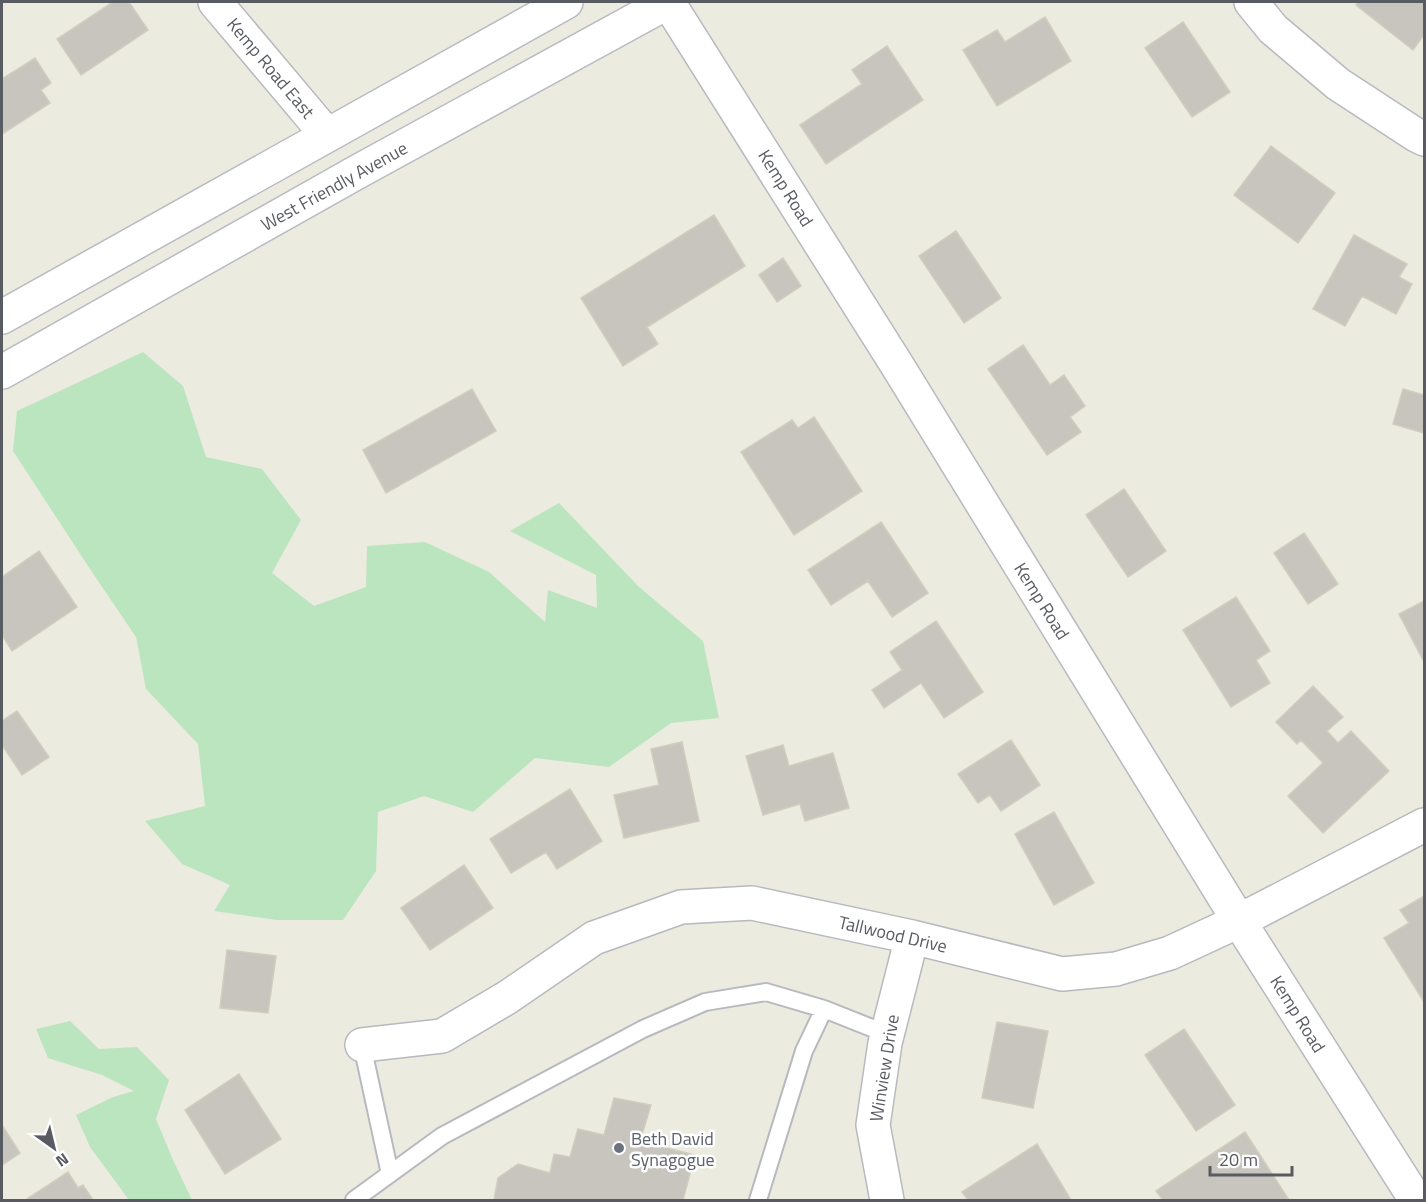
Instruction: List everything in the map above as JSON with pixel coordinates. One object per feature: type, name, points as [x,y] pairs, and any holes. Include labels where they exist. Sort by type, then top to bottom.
[{"type":"street","name":"Kemp Road East","points":[[215,2],[327,135]]},
{"type":"street","points":[[2,317],[566,2]]},
{"type":"street","name":"West Friendly Avenue","points":[[2,372],[359,171],[668,2]]},
{"type":"street","name":"Kemp Road","points":[[668,2],[897,365],[1239,921],[1416,1200]]},
{"type":"street","points":[[1251,2],[1273,29],[1338,84],[1425,139]]},
{"type":"street","name":"Tallwood Drive","points":[[362,1045],[442,1036],[508,997],[594,938],[681,907],[752,903],[912,937],[1062,974],[1116,969],[1170,953],[1239,921],[1425,825]]},
{"type":"street","name":"Winview Drive","points":[[887,1200],[873,1125],[887,1034],[912,937]]},
{"type":"lane","points":[[354,1200],[442,1136],[643,1029],[705,1002],[766,992],[824,1009],[887,1034]]},
{"type":"lane","points":[[759,1200],[804,1051],[824,1009]]},
{"type":"lane","points":[[362,1045],[390,1174]]},
{"type":"green space","points":[[143,352],[183,386],[206,457],[262,469],[301,520],[272,573],[314,606],[366,587],[367,546],[425,542],[489,572],[545,622],[548,590],[597,608],[596,575],[510,531],[559,503],[638,586],[703,641],[719,718],[671,723],[609,767],[535,758],[473,812],[424,796],[378,812],[376,871],[343,920],[277,920],[214,911],[230,885],[182,864],[145,821],[205,806],[198,744],[146,689],[136,637],[13,451],[17,411]]},
{"type":"green space","points":[[70,1021],[99,1049],[137,1047],[169,1080],[156,1119],[192,1200],[129,1200],[90,1147],[76,1115],[113,1097],[134,1091],[102,1075],[48,1058],[36,1029]]},
{"type":"building","points":[[113,2],[129,2],[148,30],[81,75],[57,39]]},
{"type":"building","points":[[1358,2],[1424,2],[1424,35],[1413,50],[1356,5]]},
{"type":"building","points":[[1045,17],[1071,61],[997,106],[963,50],[997,30],[1005,42]]},
{"type":"building","points":[[1183,22],[1230,92],[1192,117],[1145,48]]},
{"type":"building","points":[[887,46],[923,100],[826,164],[800,125],[862,84],[852,70]]},
{"type":"building","points":[[35,58],[51,83],[41,90],[50,103],[2,134],[2,79]]},
{"type":"building","points":[[1271,146],[1335,193],[1298,243],[1234,195]]},
{"type":"building","points":[[714,215],[745,266],[647,327],[658,344],[623,366],[581,298]]},
{"type":"building","points":[[956,231],[1001,298],[964,323],[919,256]]},
{"type":"building","points":[[1354,235],[1407,264],[1399,277],[1412,284],[1396,314],[1362,296],[1345,326],[1313,309]]},
{"type":"building","points":[[783,258],[801,286],[777,302],[759,275]]},
{"type":"building","points":[[1023,345],[1050,385],[1064,375],[1085,406],[1070,417],[1081,432],[1047,455],[988,369]]},
{"type":"building","points":[[472,389],[496,431],[386,493],[363,450]]},
{"type":"building","points":[[1403,389],[1424,395],[1424,433],[1393,424]]},
{"type":"building","points":[[814,417],[862,491],[794,535],[741,452],[792,420],[798,428]]},
{"type":"building","points":[[1124,489],[1166,551],[1128,577],[1086,515]]},
{"type":"building","points":[[881,522],[928,593],[892,617],[868,581],[831,605],[808,570]]},
{"type":"building","points":[[1304,533],[1338,584],[1308,604],[1274,553]]},
{"type":"building","points":[[39,551],[77,607],[12,651],[2,635],[2,577]]},
{"type":"building","points":[[1236,597],[1270,651],[1256,660],[1270,683],[1231,707],[1183,630]]},
{"type":"building","points":[[1424,601],[1424,662],[1399,614]]},
{"type":"building","points":[[936,621],[983,692],[944,718],[921,683],[884,708],[872,690],[902,670],[890,652]]},
{"type":"building","points":[[1313,686],[1343,717],[1327,731],[1338,743],[1351,731],[1389,771],[1323,833],[1288,796],[1323,763],[1301,740],[1297,744],[1276,722]]},
{"type":"building","points":[[17,711],[49,757],[22,775],[2,745],[2,721]]},
{"type":"building","points":[[1011,740],[1040,785],[1001,811],[990,795],[978,803],[958,774]]},
{"type":"building","points":[[682,742],[699,821],[624,838],[614,795],[659,785],[651,749]]},
{"type":"building","points":[[783,745],[789,766],[833,753],[849,808],[805,821],[800,804],[763,815],[746,756]]},
{"type":"building","points":[[570,789],[602,841],[557,869],[546,852],[511,873],[490,839]]},
{"type":"building","points":[[1054,812],[1094,883],[1054,905],[1015,834]]},
{"type":"building","points":[[464,865],[493,908],[430,950],[401,908]]},
{"type":"building","points":[[1424,896],[1424,1002],[1384,938],[1409,923],[1400,910]]},
{"type":"building","points":[[227,950],[276,956],[268,1013],[220,1008]]},
{"type":"building","points":[[997,1022],[1048,1031],[1033,1108],[982,1098]]},
{"type":"building","points":[[1184,1029],[1235,1105],[1196,1131],[1145,1055]]},
{"type":"building","points":[[239,1074],[281,1139],[225,1174],[185,1110]]},
{"type":"building","name":"Beth David Synagogue","points":[[614,1098],[651,1105],[640,1141],[695,1155],[683,1200],[494,1200],[498,1178],[518,1164],[550,1173],[554,1154],[570,1157],[578,1129],[604,1135]]},
{"type":"building","points":[[2,1125],[20,1153],[2,1165]]},
{"type":"building","points":[[1245,1132],[1289,1200],[1163,1200],[1156,1191]]},
{"type":"building","points":[[1037,1144],[1071,1200],[968,1200],[962,1192]]},
{"type":"building","points":[[68,1172],[78,1188],[83,1185],[93,1200],[27,1200],[27,1199]]},
{"type":"place","name":"Beth David Synagogue","points":[[619,1148]]}]
